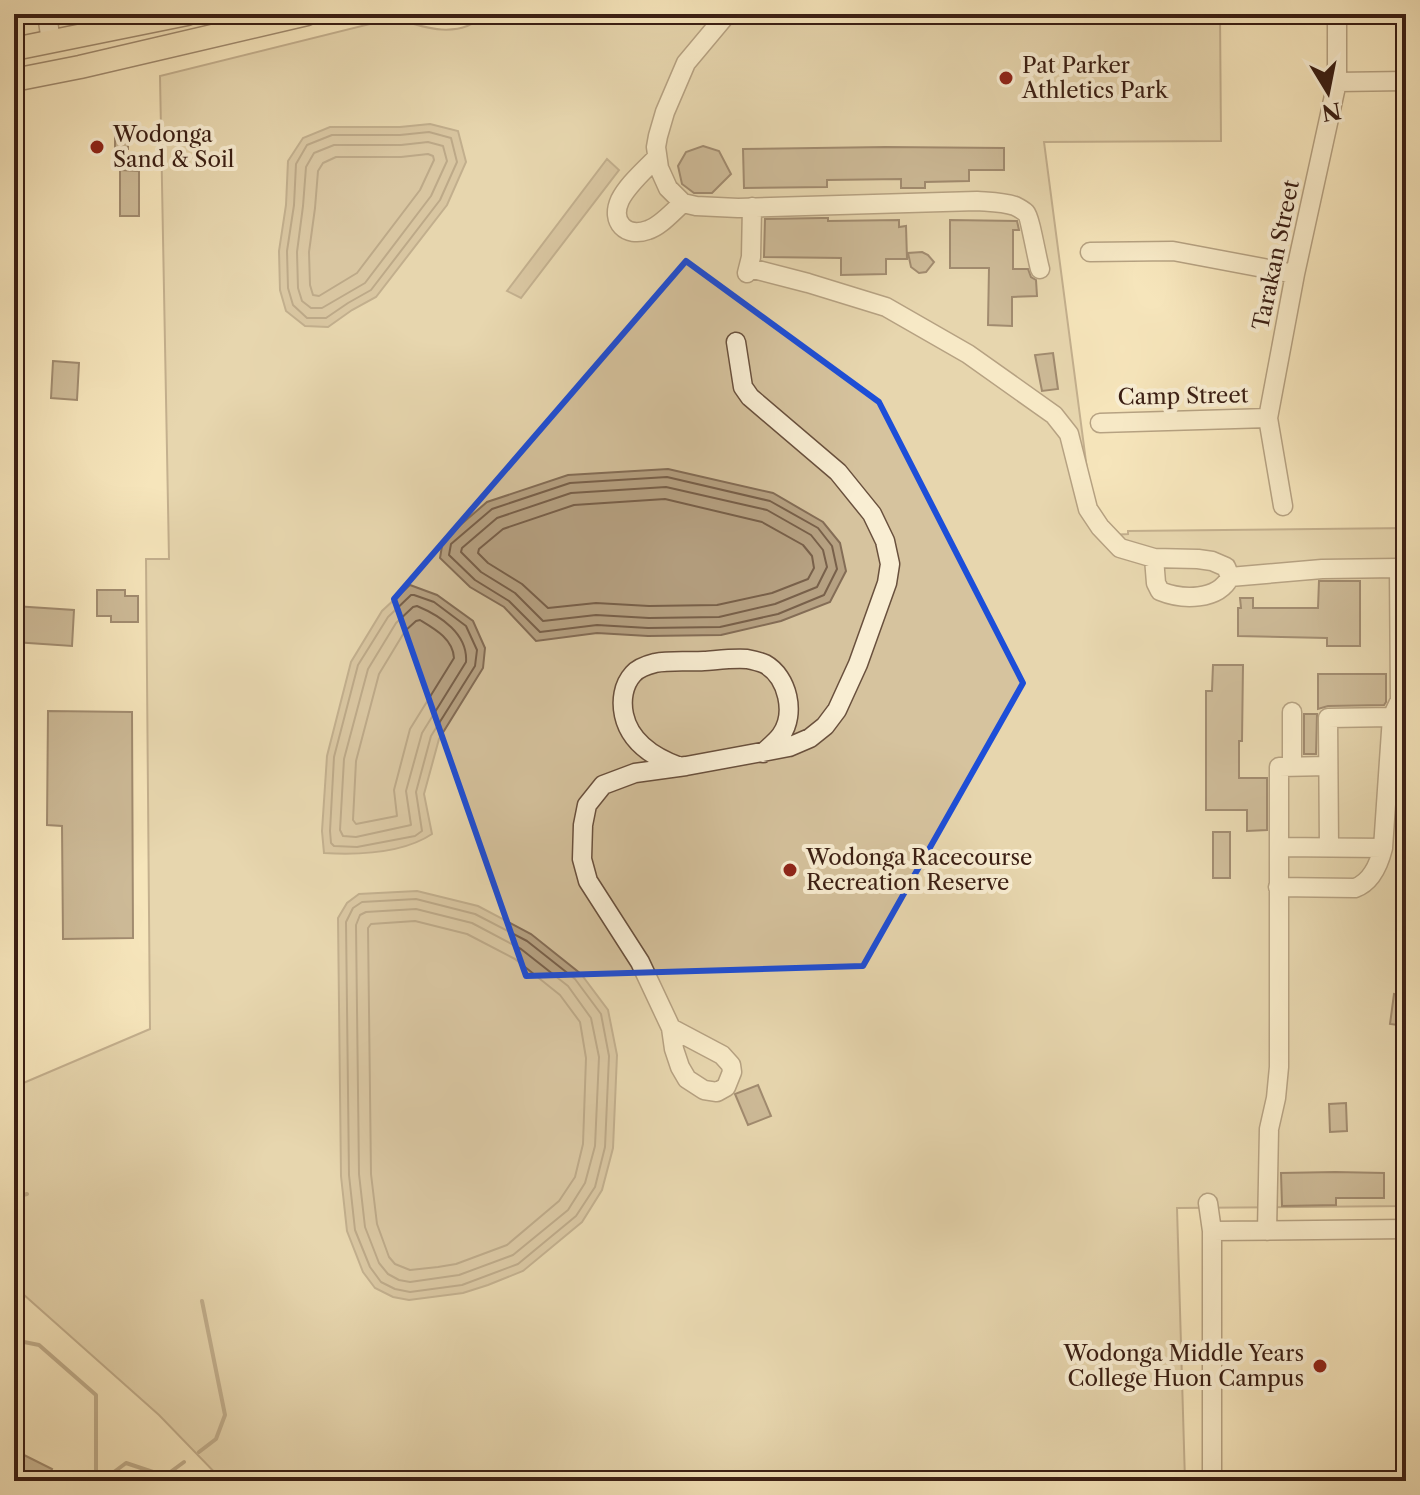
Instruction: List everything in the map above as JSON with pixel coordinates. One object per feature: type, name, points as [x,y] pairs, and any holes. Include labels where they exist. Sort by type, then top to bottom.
[{"type":"main road","points":[[14,49],[187,14]]},
{"type":"main road","points":[[14,80],[307,14]]},
{"type":"street","points":[[47,14],[51,42]]},
{"type":"street","points":[[727,14],[678,77],[658,136],[659,168],[668,188],[683,203],[752,207],[977,201],[1007,204],[1027,213],[1040,269]]},
{"type":"street","name":"Tarakan Street","points":[[1283,506],[1268,418],[1295,274],[1337,82],[1337,14]]},
{"type":"street","points":[[1337,82],[1406,81]]},
{"type":"street","points":[[657,157],[624,192],[617,207],[618,223],[625,229],[646,231],[683,203]]},
{"type":"street","points":[[752,207],[748,270],[822,286],[886,307],[968,354],[1054,415],[1069,434],[1088,509],[1120,548],[1154,558],[1212,561],[1226,567],[1230,577],[1225,587],[1212,593],[1194,597],[1173,596],[1160,591],[1156,583],[1154,558]]},
{"type":"street","points":[[1090,252],[1173,251],[1295,274]]},
{"type":"street","points":[[671,1028],[640,962],[588,881],[582,859],[587,805],[603,785],[635,773],[763,753],[810,738],[825,726],[837,710],[858,664],[887,583],[890,564],[885,541],[872,514],[838,472],[750,397],[743,387],[736,342]]},
{"type":"street","name":"Camp Street","points":[[1100,423],[1268,418]]},
{"type":"street","points":[[1230,577],[1322,569],[1399,568],[1399,716],[1392,745],[1380,862],[1362,886],[1343,889],[1278,887]]},
{"type":"street","points":[[680,767],[645,749],[628,727],[623,694],[633,674],[641,667],[662,662],[750,659],[765,665],[783,686],[789,709],[781,735],[763,753]]},
{"type":"street","points":[[1292,712],[1292,767]]},
{"type":"street","points":[[1329,847],[1328,718],[1399,716]]},
{"type":"street","points":[[1267,1231],[1269,1129],[1279,1067],[1279,767],[1328,766]]},
{"type":"street","points":[[1279,847],[1383,848]]},
{"type":"street","points":[[1208,1203],[1212,1231],[1212,1481]]},
{"type":"street","points":[[1212,1231],[1406,1229]]},
{"type":"highlighted area","points":[[686,261],[879,402],[1023,683],[863,966],[526,976],[394,599]]},
{"type":"shaded area","name":"Wodonga Racecourse Recreation Reserve","points":[[485,14],[1220,14],[1221,141],[1044,142],[1093,515],[1110,535],[1128,534],[1128,531],[1406,528],[1406,1206],[1177,1208],[1185,1481],[223,1481],[159,1415],[14,1286],[14,1087],[150,1029],[146,559],[169,559],[160,76],[394,18],[441,30],[464,27]]},
{"type":"water","points":[[430,124],[458,131],[466,162],[447,205],[376,297],[328,327],[305,326],[286,311],[280,290],[279,251],[288,161],[303,138],[330,127]]},
{"type":"water","points":[[607,159],[619,170],[521,298],[507,291]]},
{"type":"water","points":[[668,469],[773,493],[823,522],[840,543],[846,571],[830,602],[781,621],[721,635],[597,633],[536,641],[504,607],[470,587],[440,558],[443,540],[487,502],[568,475]]},
{"type":"water","points":[[410,585],[437,595],[473,621],[485,648],[483,668],[439,739],[424,794],[432,834],[394,849],[324,853],[322,831],[327,756],[351,662],[382,611]]},
{"type":"water","points":[[417,891],[478,906],[531,934],[581,974],[608,1010],[617,1055],[613,1148],[602,1190],[582,1222],[523,1271],[463,1293],[409,1300],[393,1297],[375,1288],[363,1272],[347,1231],[341,1176],[338,918],[347,903],[359,894]]},
{"type":"building","points":[[115,124],[128,124],[128,149],[115,149]]},
{"type":"building","points":[[703,146],[719,151],[731,174],[712,193],[694,193],[682,184],[678,166],[686,152]]},
{"type":"building","points":[[1004,148],[1004,170],[969,170],[969,181],[925,182],[925,188],[901,188],[901,179],[827,180],[827,187],[744,188],[743,149]]},
{"type":"building","points":[[120,170],[139,171],[139,216],[120,216]]},
{"type":"building","points":[[828,218],[828,221],[899,220],[899,227],[906,226],[907,259],[886,259],[886,274],[841,275],[841,258],[764,257],[765,219]]},
{"type":"building","points":[[950,220],[1017,221],[1019,230],[1013,230],[1013,269],[1028,269],[1036,280],[1037,296],[1012,297],[1012,326],[988,325],[989,268],[950,268]]},
{"type":"building","points":[[922,252],[934,262],[926,272],[919,273],[911,267],[908,253]]},
{"type":"building","points":[[1053,353],[1058,389],[1042,391],[1035,355]]},
{"type":"building","points":[[53,361],[79,363],[77,400],[51,398]]},
{"type":"building","points":[[1319,581],[1360,581],[1360,646],[1327,646],[1327,638],[1238,636],[1240,598],[1253,598],[1253,608],[1318,608]]},
{"type":"building","points":[[97,590],[125,590],[125,596],[138,596],[138,622],[111,622],[111,616],[97,616]]},
{"type":"building","points":[[14,606],[74,610],[72,646],[14,642]]},
{"type":"building","points":[[1213,665],[1243,665],[1239,778],[1267,778],[1267,830],[1247,831],[1247,810],[1206,810],[1206,691],[1212,691]]},
{"type":"building","points":[[1318,674],[1386,674],[1386,702],[1384,705],[1318,709]]},
{"type":"building","points":[[48,711],[132,712],[133,938],[63,939],[62,826],[47,825]]},
{"type":"building","points":[[1304,714],[1317,714],[1316,754],[1304,754]]},
{"type":"building","points":[[1213,832],[1230,832],[1230,878],[1213,878]]},
{"type":"building","points":[[1394,994],[1406,996],[1406,1026],[1390,1024]]},
{"type":"building","points":[[758,1085],[771,1116],[748,1125],[735,1094]]},
{"type":"building","points":[[1346,1103],[1347,1131],[1330,1132],[1329,1104]]},
{"type":"building","points":[[1281,1173],[1384,1173],[1384,1198],[1336,1198],[1336,1205],[1282,1206]]},
{"type":"building","points":[[14,1450],[52,1469],[46,1481],[14,1481]]},
{"type":"waterway","points":[[14,1197],[27,1194]]},
{"type":"waterway","points":[[199,1452],[216,1439],[225,1415],[202,1301]]},
{"type":"waterway","points":[[14,1340],[39,1345],[96,1395],[96,1481]]},
{"type":"waterway","points":[[102,1481],[126,1463],[165,1476],[184,1462]]},
{"type":"place","name":"Pat Parker Athletics Park","points":[[1006,78]]},
{"type":"place","name":"Wodonga Sand & Soil","points":[[97,147]]},
{"type":"place","name":"Wodonga Racecourse Recreation Reserve","points":[[790,870]]},
{"type":"place","name":"Wodonga Middle Years College Huon Campus","points":[[1320,1366]]}]
